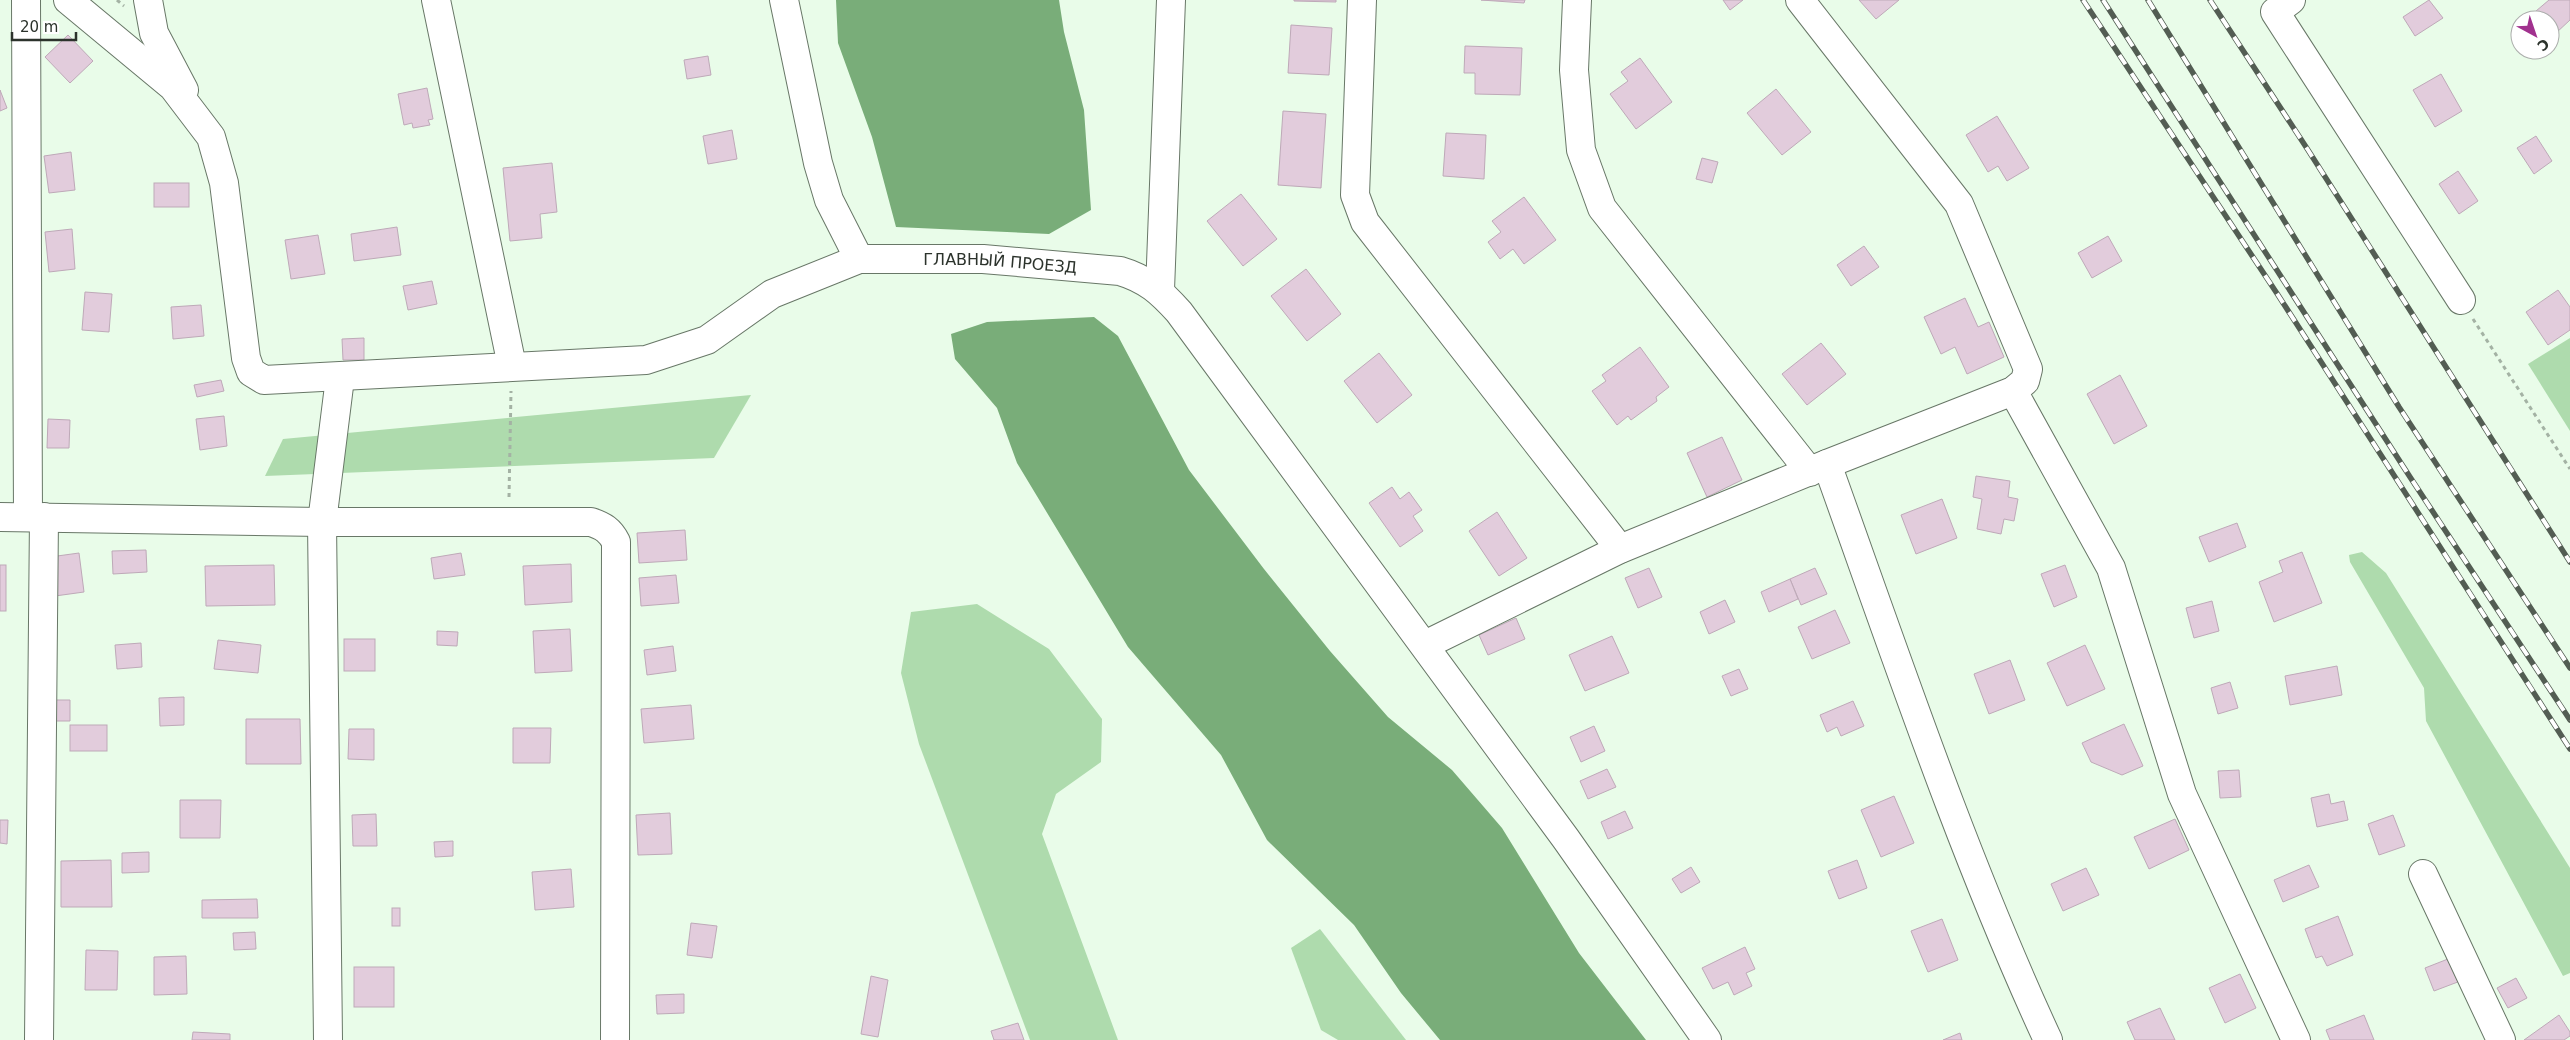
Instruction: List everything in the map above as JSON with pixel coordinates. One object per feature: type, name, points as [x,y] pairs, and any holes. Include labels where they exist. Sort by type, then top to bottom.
[{"type":"street","points":[[26,0],[36,517],[39,1040]]},
{"type":"street","points":[[68,0],[174,88],[201,121]]},
{"type":"street","points":[[148,0],[154,33],[211,137],[224,183],[246,358],[252,372],[264,380],[340,378],[512,366],[646,360],[707,340],[772,294],[859,259],[829,200],[818,163],[784,0]]},
{"type":"street","points":[[436,0],[512,366]]},
{"type":"street","points":[[1171,0],[1150,284],[1185,320],[1425,645],[1707,1040]]},
{"type":"street","points":[[1362,0],[1355,196],[1365,222],[1620,549]]},
{"type":"street","points":[[1577,0],[1574,70],[1581,150],[1602,208],[1818,468],[2028,996],[2048,1040]]},
{"type":"street","points":[[1425,645],[1620,549],[2013,391],[2025,381],[2028,369],[1959,204],[1800,0]]},
{"type":"street","points":[[2291,0],[2275,12],[2461,300]]},
{"type":"street","name":"ГЛАВНЫЙ ПРОЕЗД","points":[[859,259],[983,258],[1120,270],[1150,284]]},
{"type":"street","points":[[328,1040],[322,522],[340,378]]},
{"type":"street","points":[[2013,391],[2111,568],[2182,794],[2296,1040]]},
{"type":"street","points":[[0,518],[322,522],[590,522],[606,529],[616,542],[615,1040]]},
{"type":"street","points":[[2423,874],[2501,1040]]},
{"type":"path","points":[[2461,300],[2570,469]]},
{"type":"path","points":[[508,523],[512,366]]},
{"type":"shaded area","points":[[836,0],[1059,0],[1064,32],[1084,110],[1091,210],[1049,234],[896,227],[872,137],[838,43]]},
{"type":"shaded area","points":[[1094,317],[1118,336],[1189,470],[1264,569],[1330,651],[1388,717],[1452,770],[1502,828],[1579,953],[1646,1040],[1440,1040],[1401,993],[1354,925],[1267,840],[1221,755],[1128,647],[1017,463],[997,408],[955,359],[951,334],[987,322]]},
{"type":"shaded area","points":[[2570,338],[2570,431],[2528,364]]},
{"type":"shaded area","points":[[751,395],[714,458],[265,476],[283,439]]},
{"type":"shaded area","points":[[2362,552],[2386,573],[2570,868],[2570,973],[2563,976],[2426,721],[2424,688],[2350,562],[2349,555]]},
{"type":"shaded area","points":[[977,604],[1049,649],[1102,719],[1101,762],[1056,794],[1042,834],[1118,1040],[1030,1040],[919,744],[901,673],[911,612]]},
{"type":"shaded area","points":[[1320,929],[1406,1040],[1338,1040],[1321,1030],[1291,948]]},
{"type":"building","points":[[1336,0],[1336,2],[1294,1]]},
{"type":"building","points":[[1481,0],[1525,0],[1524,3]]},
{"type":"building","points":[[1723,0],[1743,0],[1730,10]]},
{"type":"building","points":[[1859,0],[1899,0],[1876,19]]},
{"type":"building","points":[[2429,0],[2443,18],[2415,36],[2403,17]]},
{"type":"building","points":[[2549,0],[2570,0],[2570,20],[2560,29],[2560,10],[2537,10]]},
{"type":"building","points":[[1291,25],[1332,28],[1329,75],[1288,73]]},
{"type":"building","points":[[68,35],[93,61],[70,83],[45,57]]},
{"type":"building","points":[[1465,46],[1522,48],[1520,95],[1475,94],[1475,73],[1464,73]]},
{"type":"building","points":[[708,56],[711,75],[687,79],[684,60]]},
{"type":"building","points":[[1640,58],[1672,102],[1636,129],[1610,94],[1628,81],[1621,72]]},
{"type":"building","points":[[2441,74],[2462,111],[2435,127],[2413,90]]},
{"type":"building","points":[[427,88],[433,119],[428,120],[430,125],[413,128],[412,123],[404,125],[398,94]]},
{"type":"building","points":[[1776,89],[1811,132],[1782,155],[1747,113]]},
{"type":"building","points":[[0,90],[7,108],[0,111]]},
{"type":"building","points":[[1283,111],[1326,114],[1321,188],[1278,185]]},
{"type":"building","points":[[1997,116],[2029,168],[2007,181],[1998,166],[1988,172],[1966,135]]},
{"type":"building","points":[[732,130],[737,159],[708,164],[703,136]]},
{"type":"building","points":[[1446,133],[1486,135],[1484,179],[1443,176]]},
{"type":"building","points":[[2536,136],[2552,161],[2534,174],[2517,148]]},
{"type":"building","points":[[71,152],[75,190],[49,193],[44,156]]},
{"type":"building","points":[[1702,158],[1718,162],[1712,183],[1696,179]]},
{"type":"building","points":[[552,163],[557,212],[540,214],[542,238],[510,241],[503,168]]},
{"type":"building","points":[[2458,171],[2478,201],[2459,214],[2439,184]]},
{"type":"building","points":[[154,183],[189,183],[189,207],[154,207]]},
{"type":"building","points":[[1241,194],[1277,239],[1243,266],[1207,221]]},
{"type":"building","points":[[1524,197],[1556,240],[1524,264],[1513,249],[1500,259],[1488,242],[1501,232],[1492,221]]},
{"type":"building","points":[[397,227],[401,255],[354,261],[351,234]]},
{"type":"building","points":[[72,229],[75,269],[49,272],[45,232]]},
{"type":"building","points":[[318,235],[325,274],[291,279],[285,240]]},
{"type":"building","points":[[2108,236],[2122,261],[2092,278],[2078,253]]},
{"type":"building","points":[[1864,246],[1879,267],[1851,286],[1837,265]]},
{"type":"building","points":[[1306,269],[1341,314],[1307,341],[1271,296]]},
{"type":"building","points":[[432,281],[437,304],[408,310],[403,286]]},
{"type":"building","points":[[2558,290],[2570,307],[2570,330],[2548,345],[2526,312]]},
{"type":"building","points":[[85,292],[112,294],[109,332],[82,330]]},
{"type":"building","points":[[1965,298],[1978,327],[1989,322],[2004,357],[1967,374],[1955,347],[1941,354],[1924,317]]},
{"type":"building","points":[[201,305],[204,336],[173,339],[171,307]]},
{"type":"building","points":[[364,338],[364,360],[343,360],[342,339]]},
{"type":"building","points":[[1821,343],[1846,374],[1807,405],[1782,374]]},
{"type":"building","points":[[1640,347],[1669,387],[1656,397],[1657,401],[1631,420],[1628,416],[1617,425],[1592,391],[1606,381],[1602,375]]},
{"type":"building","points":[[1379,353],[1412,395],[1377,423],[1344,381]]},
{"type":"building","points":[[2120,375],[2147,426],[2114,444],[2087,394]]},
{"type":"building","points":[[221,380],[224,391],[197,397],[194,385]]},
{"type":"building","points":[[224,416],[227,446],[200,450],[196,419]]},
{"type":"building","points":[[48,419],[70,420],[69,448],[47,448]]},
{"type":"building","points":[[1722,437],[1742,480],[1707,497],[1687,453]]},
{"type":"building","points":[[1976,476],[2010,481],[2008,497],[2018,499],[2014,521],[2004,519],[2001,534],[1977,529],[1982,499],[1973,497]]},
{"type":"building","points":[[1392,487],[1400,499],[1409,492],[1422,510],[1413,516],[1423,531],[1400,547],[1369,503]]},
{"type":"building","points":[[1942,499],[1957,538],[1916,554],[1901,515]]},
{"type":"building","points":[[1497,512],[1527,558],[1499,576],[1469,531]]},
{"type":"building","points":[[2237,523],[2246,547],[2209,562],[2199,537]]},
{"type":"building","points":[[685,530],[687,560],[639,563],[637,533]]},
{"type":"building","points":[[146,550],[147,572],[113,574],[112,551]]},
{"type":"building","points":[[2302,552],[2322,603],[2274,622],[2259,582],[2283,572],[2279,561]]},
{"type":"building","points":[[79,553],[84,592],[55,596],[50,557]]},
{"type":"building","points":[[461,553],[465,575],[434,579],[431,558]]},
{"type":"building","points":[[571,564],[572,602],[525,605],[523,566]]},
{"type":"building","points":[[0,565],[6,565],[6,611],[0,611]]},
{"type":"building","points":[[274,565],[275,605],[206,606],[205,566]]},
{"type":"building","points":[[2065,565],[2077,597],[2054,607],[2041,574]]},
{"type":"building","points":[[1649,568],[1662,597],[1638,608],[1625,578]]},
{"type":"building","points":[[1815,568],[1827,594],[1801,605],[1790,579]]},
{"type":"building","points":[[676,575],[679,603],[641,606],[639,578]]},
{"type":"building","points":[[1790,579],[1798,599],[1769,612],[1761,592]]},
{"type":"building","points":[[1725,600],[1735,622],[1709,634],[1700,612]]},
{"type":"building","points":[[2212,601],[2219,631],[2194,638],[2186,608]]},
{"type":"building","points":[[1835,610],[1850,643],[1812,659],[1798,627]]},
{"type":"building","points":[[1516,618],[1525,639],[1488,655],[1479,635]]},
{"type":"building","points":[[570,629],[572,671],[535,673],[533,631]]},
{"type":"building","points":[[437,631],[458,632],[457,646],[437,645]]},
{"type":"building","points":[[1612,636],[1629,673],[1585,691],[1569,655]]},
{"type":"building","points":[[344,639],[375,639],[375,671],[344,671]]},
{"type":"building","points":[[218,640],[261,645],[258,673],[214,669]]},
{"type":"building","points":[[141,643],[142,667],[117,669],[115,645]]},
{"type":"building","points":[[2085,645],[2105,689],[2067,706],[2047,663]]},
{"type":"building","points":[[673,646],[676,671],[647,675],[644,650]]},
{"type":"building","points":[[2010,660],[2025,700],[1989,714],[1974,674]]},
{"type":"building","points":[[2337,666],[2342,695],[2290,705],[2285,676]]},
{"type":"building","points":[[1739,669],[1748,689],[1731,696],[1722,676]]},
{"type":"building","points":[[2230,682],[2238,708],[2218,714],[2211,688]]},
{"type":"building","points":[[184,697],[184,725],[160,726],[159,698]]},
{"type":"building","points":[[41,700],[70,700],[70,721],[40,721]]},
{"type":"building","points":[[1853,701],[1864,726],[1841,736],[1837,727],[1827,732],[1820,715]]},
{"type":"building","points":[[691,705],[694,739],[644,743],[641,709]]},
{"type":"building","points":[[246,719],[300,719],[301,764],[246,764]]},
{"type":"building","points":[[2124,724],[2143,766],[2122,775],[2091,762],[2082,743]]},
{"type":"building","points":[[70,725],[107,725],[107,751],[70,751]]},
{"type":"building","points":[[1594,726],[1605,751],[1581,762],[1570,737]]},
{"type":"building","points":[[513,728],[551,728],[550,763],[513,763]]},
{"type":"building","points":[[349,729],[374,729],[374,760],[348,759]]},
{"type":"building","points":[[1607,769],[1616,787],[1588,799],[1580,781]]},
{"type":"building","points":[[2239,770],[2241,797],[2220,798],[2218,771]]},
{"type":"building","points":[[2329,794],[2331,804],[2344,801],[2348,820],[2317,827],[2311,798]]},
{"type":"building","points":[[1894,796],[1914,843],[1881,857],[1861,810]]},
{"type":"building","points":[[180,800],[221,800],[220,838],[180,838]]},
{"type":"building","points":[[1625,811],[1633,828],[1608,839],[1601,822]]},
{"type":"building","points":[[670,813],[672,854],[638,855],[636,815]]},
{"type":"building","points":[[376,814],[377,846],[353,846],[352,815]]},
{"type":"building","points":[[2393,815],[2405,846],[2379,855],[2368,824]]},
{"type":"building","points":[[2175,819],[2189,850],[2149,869],[2134,837]]},
{"type":"building","points":[[0,820],[8,820],[7,844],[0,843]]},
{"type":"building","points":[[453,841],[453,856],[435,857],[434,842]]},
{"type":"building","points":[[149,852],[149,872],[122,873],[122,853]]},
{"type":"building","points":[[111,860],[112,907],[61,907],[61,861]]},
{"type":"building","points":[[1857,860],[1867,888],[1839,899],[1828,871]]},
{"type":"building","points":[[2309,865],[2319,887],[2283,902],[2274,880]]},
{"type":"building","points":[[1691,867],[1700,882],[1681,893],[1672,879]]},
{"type":"building","points":[[2086,868],[2099,895],[2063,911],[2051,884]]},
{"type":"building","points":[[571,869],[574,907],[535,910],[532,872]]},
{"type":"building","points":[[257,899],[258,918],[202,918],[202,900]]},
{"type":"building","points":[[392,908],[400,908],[400,926],[392,926]]},
{"type":"building","points":[[2338,916],[2353,955],[2327,966],[2322,956],[2316,958],[2305,929]]},
{"type":"building","points":[[1942,919],[1958,960],[1928,972],[1911,931]]},
{"type":"building","points":[[691,923],[717,926],[712,958],[687,955]]},
{"type":"building","points":[[255,932],[256,949],[234,950],[233,933]]},
{"type":"building","points":[[1745,947],[1755,969],[1746,973],[1752,986],[1734,995],[1728,982],[1713,989],[1702,968]]},
{"type":"building","points":[[86,950],[118,951],[117,990],[85,990]]},
{"type":"building","points":[[186,956],[187,994],[154,995],[154,957]]},
{"type":"building","points":[[2453,957],[2463,980],[2434,991],[2425,968]]},
{"type":"building","points":[[354,967],[394,967],[394,1007],[354,1007]]},
{"type":"building","points":[[2240,974],[2256,1008],[2225,1023],[2209,988]]},
{"type":"building","points":[[871,976],[888,980],[878,1037],[861,1034]]},
{"type":"building","points":[[2516,978],[2527,998],[2508,1008],[2497,988]]},
{"type":"building","points":[[684,994],[684,1013],[657,1014],[656,995]]},
{"type":"building","points":[[2160,1008],[2175,1040],[2135,1040],[2127,1022]]},
{"type":"building","points":[[2364,1015],[2374,1040],[2330,1040],[2326,1030]]},
{"type":"building","points":[[2559,1015],[2570,1032],[2570,1036],[2564,1040],[2524,1040]]},
{"type":"building","points":[[1018,1023],[1024,1040],[994,1040],[991,1031]]},
{"type":"building","points":[[193,1032],[230,1034],[230,1040],[192,1040]]},
{"type":"building","points":[[1960,1033],[1962,1040],[1943,1040]]},
{"type":"railway","points":[[2083,0],[2278,295],[2570,749]]},
{"type":"railway","points":[[2103,0],[2410,477],[2570,720]]},
{"type":"railway","points":[[2148,0],[2399,407],[2570,668]]},
{"type":"railway","points":[[2210,0],[2308,150],[2570,562]]}]
